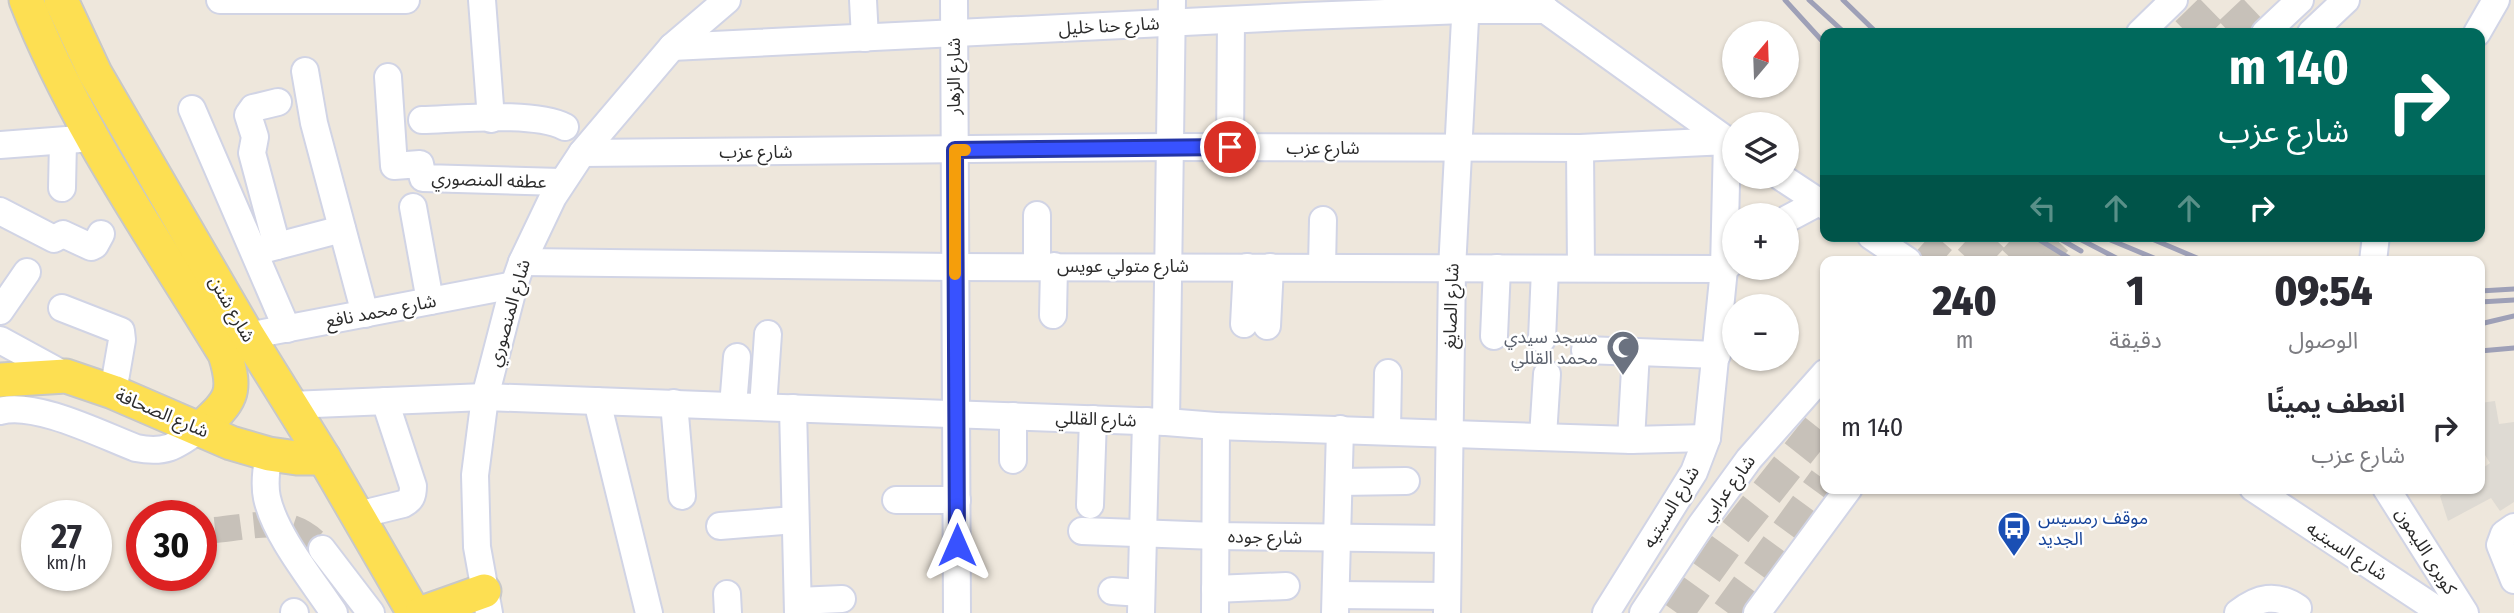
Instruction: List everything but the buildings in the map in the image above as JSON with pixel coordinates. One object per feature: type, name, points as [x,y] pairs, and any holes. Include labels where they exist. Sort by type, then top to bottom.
[{"type":"main road","name":"شارع شنن","points":[[26,0],[47,47],[78,139],[225,354],[231,373],[232,389]]},
{"type":"main road","name":"شارع شنن","points":[[61,0],[95,74],[270,374],[324,458],[414,613]]},
{"type":"main road","points":[[200,429],[226,402],[232,389],[270,374]]},
{"type":"main road","name":"شارع الصحافة","points":[[0,380],[66,376],[113,391],[231,443],[269,454],[324,458]]},
{"type":"main road","points":[[422,613],[487,602]]},
{"type":"street","points":[[220,0],[406,0]]},
{"type":"street","points":[[482,0],[491,119]]},
{"type":"street","name":"شارع المنصوري","points":[[487,602],[474,516],[475,475],[485,397],[518,273],[561,182],[582,153],[672,47],[727,0]]},
{"type":"street","points":[[863,0],[865,38]]},
{"type":"street","name":"شارع الزهار","points":[[954,0],[957,613]]},
{"type":"street","points":[[2145,28],[2174,0]]},
{"type":"street","points":[[2270,28],[2300,0]]},
{"type":"street","points":[[2480,28],[2496,0]]},
{"type":"street","name":"شارع الصايغ","points":[[1447,605],[1452,269],[1465,5]]},
{"type":"street","points":[[1539,5],[1722,137]]},
{"type":"street","name":"شارع حنا خليل","points":[[672,47],[954,35],[1172,11],[1231,20],[1306,8],[1539,5]]},
{"type":"street","points":[[1112,591],[1141,603],[1143,533],[1156,422],[1168,266],[1172,11]]},
{"type":"street","points":[[1230,147],[1231,20]]},
{"type":"street","points":[[305,71],[314,123],[365,314]]},
{"type":"street","name":"عطفه المنصوري","points":[[388,77],[394,166],[420,164],[423,178],[561,182]]},
{"type":"street","points":[[278,102],[253,108],[248,115],[255,137],[252,153],[265,249],[287,329]]},
{"type":"street","points":[[192,109],[265,249]]},
{"type":"street","points":[[422,120],[537,118],[565,127]]},
{"type":"street","points":[[0,145],[78,139],[62,188]]},
{"type":"street","name":"شارع عزب","points":[[582,153],[1169,147],[1457,149],[1722,144]]},
{"type":"street","points":[[1580,148],[1581,268]]},
{"type":"street","points":[[1799,189],[1820,203]]},
{"type":"street","points":[[1799,214],[1820,205]]},
{"type":"street","points":[[413,206],[430,301]]},
{"type":"street","points":[[0,211],[54,239],[63,234],[91,247],[101,234]]},
{"type":"street","points":[[1037,215],[1053,315]]},
{"type":"street","points":[[1322,267],[1323,220]]},
{"type":"street","points":[[265,249],[342,229]]},
{"type":"street","points":[[1880,242],[1901,256]]},
{"type":"street","name":"شارع متولي عويس","points":[[518,273],[1045,266],[1545,269],[1722,264]]},
{"type":"street","points":[[1256,325],[1258,267]]},
{"type":"street","points":[[1494,336],[1497,268]]},
{"type":"street","points":[[1542,339],[1545,269]]},
{"type":"street","points":[[0,311],[27,272]]},
{"type":"street","name":"شارع محمد نافع","points":[[248,336],[430,301],[518,273]]},
{"type":"street","name":"شارع السبتيه","points":[[1606,613],[1694,472],[1707,438],[1727,280]]},
{"type":"street","points":[[62,308],[121,331],[122,340],[113,391]]},
{"type":"street","points":[[763,407],[768,334]]},
{"type":"street","points":[[0,340],[66,376]]},
{"type":"street","points":[[1585,350],[1717,355]]},
{"type":"street","points":[[1631,440],[1636,352]]},
{"type":"street","points":[[733,406],[737,358]]},
{"type":"street","points":[[1387,430],[1388,373]]},
{"type":"street","points":[[1543,436],[1547,374]]},
{"type":"street","name":"شارع عرابي","points":[[1643,613],[1701,525],[1749,459],[1820,379]]},
{"type":"street","name":"شارع القللي","points":[[290,405],[485,397],[1631,440],[1707,438]]},
{"type":"street","points":[[358,515],[403,504],[410,500],[413,494],[413,486],[385,401]]},
{"type":"street","points":[[597,401],[649,613]]},
{"type":"street","points":[[674,403],[682,496]]},
{"type":"street","points":[[0,411],[10,408],[31,410],[136,448],[149,450],[162,451],[177,445],[200,429]]},
{"type":"street","points":[[793,408],[798,607],[842,599]]},
{"type":"street","points":[[1013,416],[1013,460]]},
{"type":"street","points":[[1090,505],[1093,419]]},
{"type":"street","points":[[1216,426],[1215,601],[1286,586]]},
{"type":"street","points":[[1340,429],[1336,604],[1447,605]]},
{"type":"street","points":[[269,454],[265,472],[267,497],[274,521],[334,613]]},
{"type":"street","points":[[1339,482],[1406,481]]},
{"type":"street","points":[[1757,613],[1844,494]]},
{"type":"street","name":"شارع السبتيه","points":[[2262,494],[2442,613]]},
{"type":"street","name":"كوبرى الليمون","points":[[2390,494],[2465,613]]},
{"type":"street","points":[[897,500],[957,500]]},
{"type":"street","points":[[720,526],[795,520]]},
{"type":"street","points":[[2514,527],[2504,534],[2500,545],[2514,580]]},
{"type":"street","name":"شارع جوده","points":[[1082,531],[1448,539]]},
{"type":"street","points":[[322,549],[370,613]]},
{"type":"street","points":[[2238,613],[2254,602],[2269,598],[2280,598],[2298,608]]},
{"type":"shaded area","points":[[2495,401],[2499,424],[2514,422],[2514,502],[2500,511],[2491,498],[2448,521],[2440,496],[2485,494],[2485,466],[2490,463],[2485,455],[2485,402]]},
{"type":"tunnel","points":[[2192,28],[2221,0]]},
{"type":"tunnel","points":[[2235,28],[2265,0]]},
{"type":"tunnel","points":[[1929,256],[1942,242]]},
{"type":"tunnel","points":[[1975,256],[1987,242]]},
{"type":"tunnel","points":[[2019,256],[2031,242]]},
{"type":"tunnel","points":[[2046,256],[2058,242]]},
{"type":"tunnel","points":[[1677,613],[1733,535],[1820,425]]},
{"type":"tunnel","points":[[1728,613],[1820,487]]},
{"type":"tunnel","points":[[217,530],[273,524],[285,526],[298,530],[322,549]]},
{"type":"railway","points":[[1785,0],[1820,38]]},
{"type":"railway","points":[[1809,0],[1840,28]]},
{"type":"railway","points":[[1843,0],[1872,28]]},
{"type":"railway","points":[[2043,242],[2066,256]]},
{"type":"railway","points":[[2065,242],[2081,251]]},
{"type":"railway","points":[[2086,242],[2112,256]]},
{"type":"railway","points":[[2115,242],[2149,256]]},
{"type":"railway","points":[[2159,242],[2192,256]]},
{"type":"railway","points":[[2485,291],[2514,289]]},
{"type":"railway","points":[[2485,302],[2514,300]]},
{"type":"railway","points":[[2485,323],[2514,316]]},
{"type":"railway","points":[[2485,351],[2514,348]]},
{"type":"slow traffic","points":[[955,274],[955,150],[965,150]]},
{"type":"place","name":"مسجد سيدي محمد القللي","points":[[1623,377]]},
{"type":"place","name":"موقف رمسيس الجديد","points":[[2014,558]]},
{"type":"route","points":[[957,545],[955,150],[1230,147]]}]
